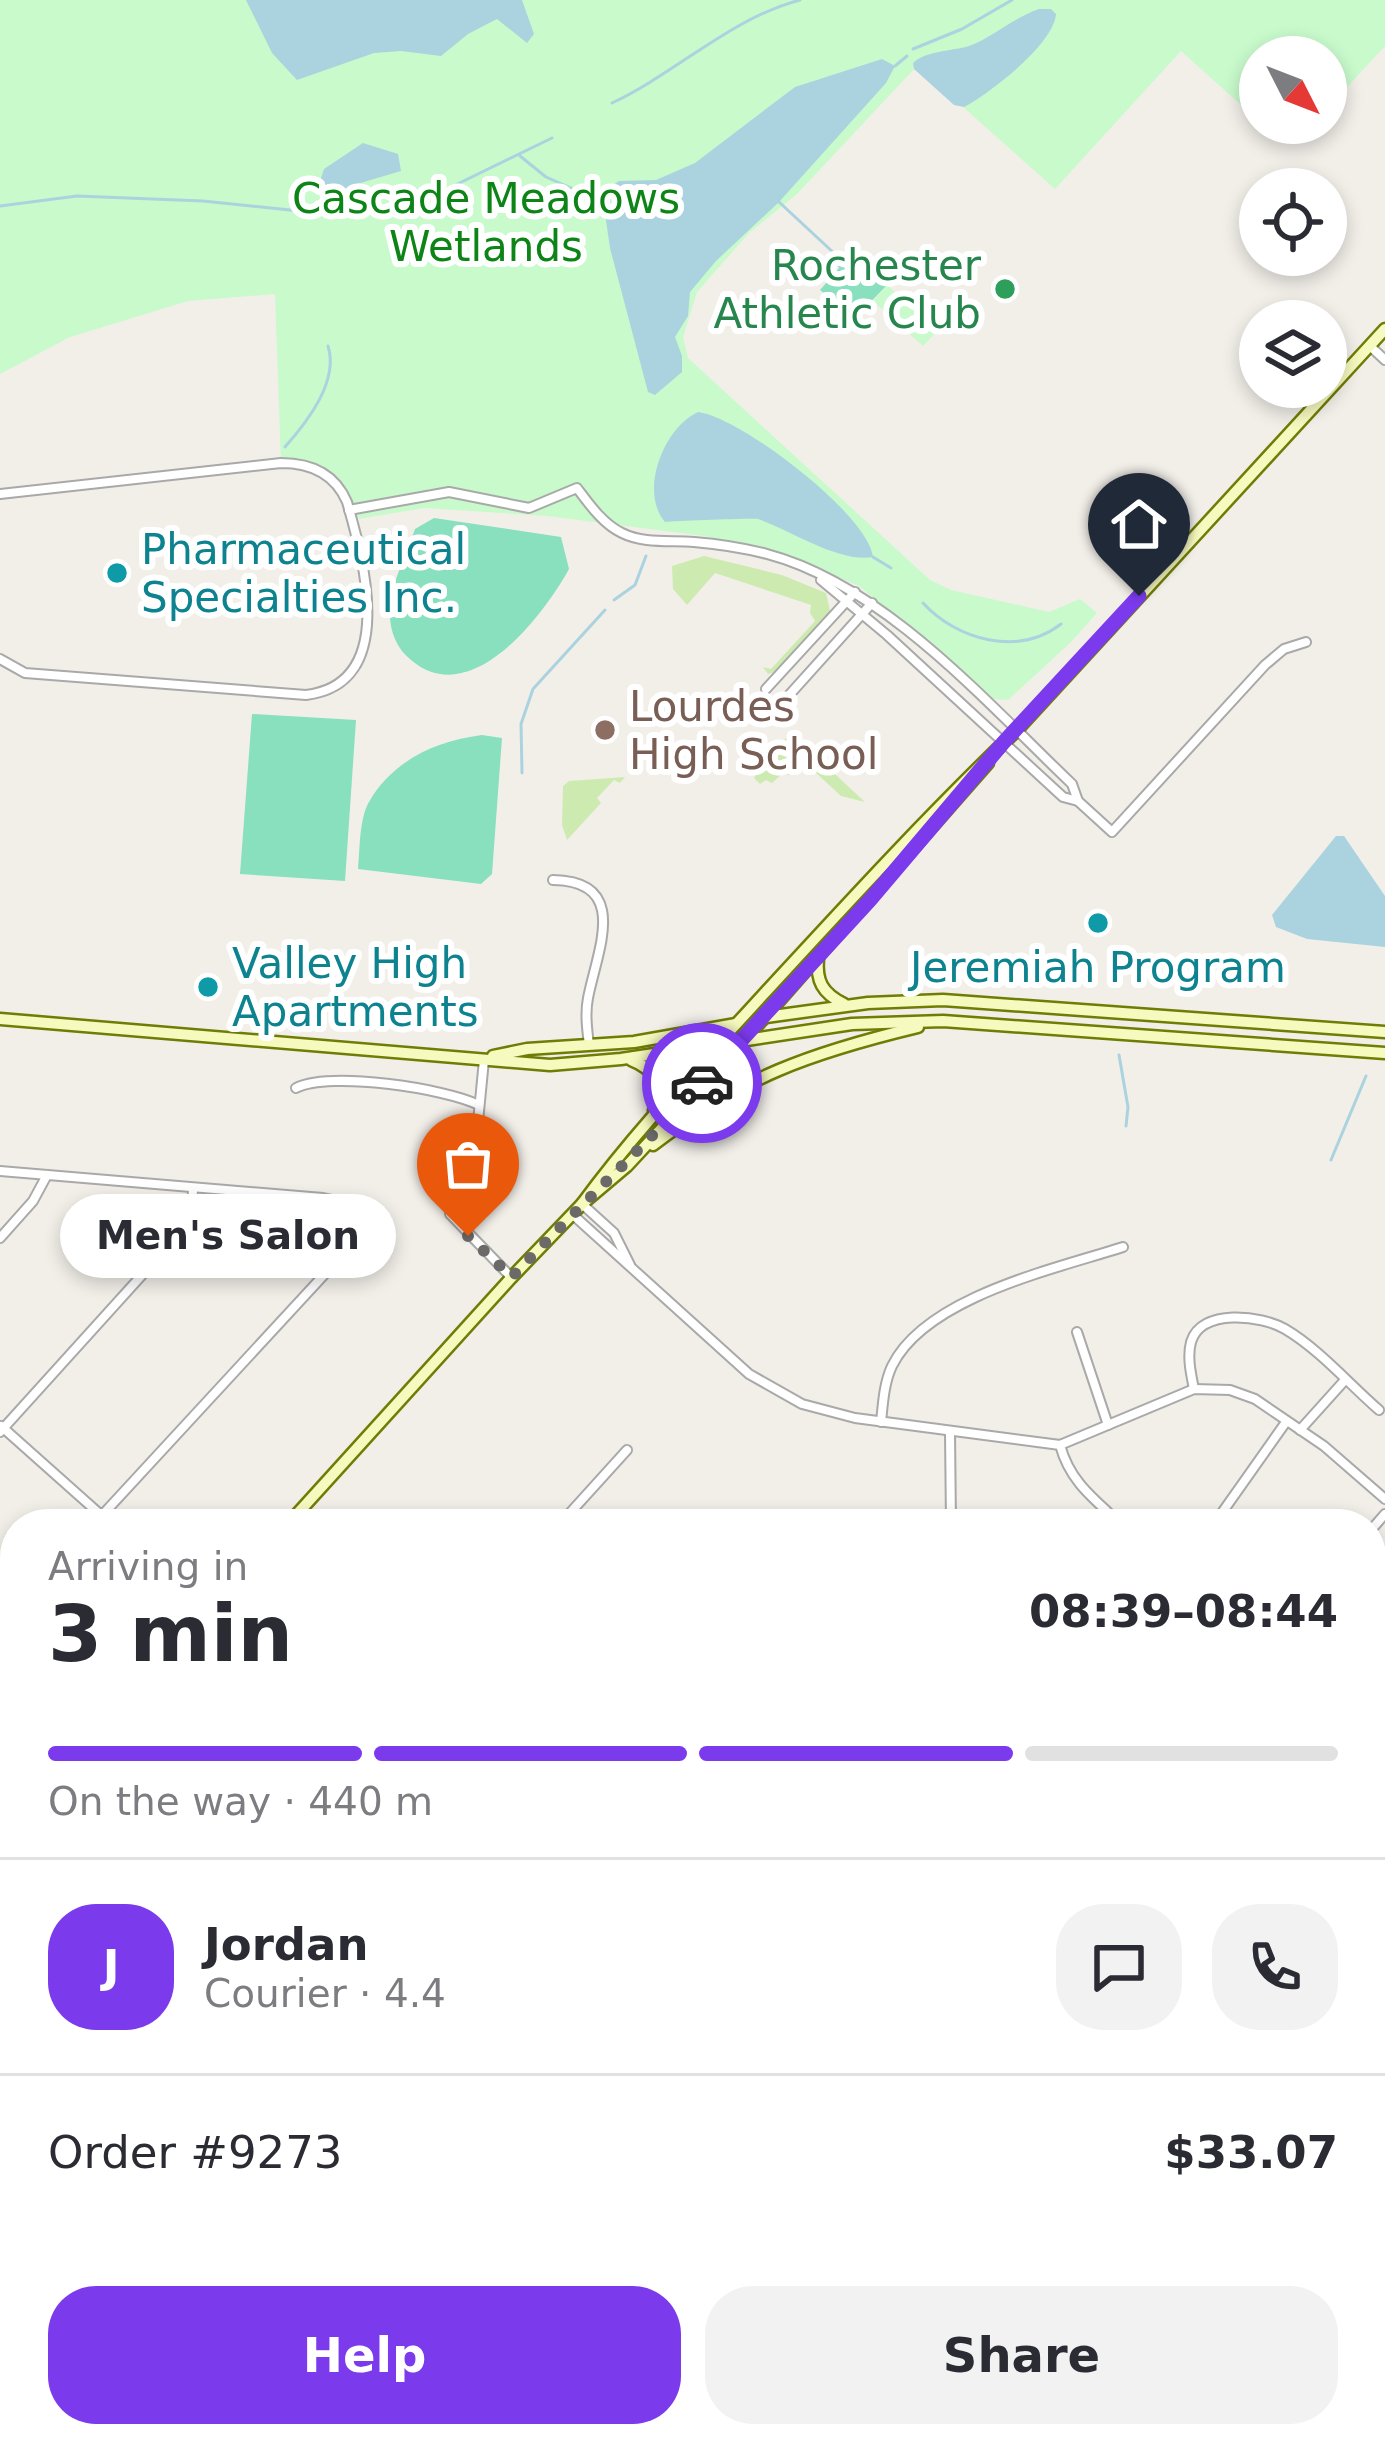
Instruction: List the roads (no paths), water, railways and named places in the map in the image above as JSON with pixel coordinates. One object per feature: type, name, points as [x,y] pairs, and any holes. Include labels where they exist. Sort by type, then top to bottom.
[{"type":"main road","points":[[582,1204],[643,1126],[736,1024],[947,795],[1016,731],[1385,329]]},
{"type":"main road","points":[[627,1166],[818,958],[1003,743]]},
{"type":"main road","points":[[818,958],[823,990],[847,1006]]},
{"type":"main road","points":[[484,1058],[527,1049],[634,1042],[847,1006],[973,1001],[1385,1032]]},
{"type":"main road","points":[[0,1019],[550,1065],[621,1059],[852,1024],[943,1021],[1385,1052]]},
{"type":"main road","points":[[302,1509],[572,1214],[695,1113],[758,1076],[845,1045],[943,1021]]},
{"type":"main road","points":[[621,1059],[644,1066],[658,1082],[658,1100],[643,1126]]},
{"type":"street","points":[[1370,346],[1385,360]]},
{"type":"street","points":[[0,494],[296,463],[333,479],[349,510],[368,623],[365,647],[352,670],[327,691],[307,695],[25,673],[0,659]]},
{"type":"street","points":[[349,510],[449,492],[529,508],[577,488],[620,532],[643,540],[768,554],[800,566],[872,603],[1072,784],[1078,801]]},
{"type":"street","points":[[800,566],[847,601],[1063,797],[1078,801],[1112,832],[1265,665],[1284,649],[1306,642]]},
{"type":"street","points":[[766,689],[855,592]]},
{"type":"street","points":[[782,703],[872,603]]},
{"type":"street","points":[[554,880],[587,887],[603,911],[599,959],[586,1001],[589,1045]]},
{"type":"street","points":[[484,1058],[476,1142],[454,1184],[450,1214],[512,1277]]},
{"type":"street","points":[[296,1088],[321,1080],[434,1090],[479,1105]]},
{"type":"street","points":[[0,1171],[347,1203],[359,1226],[358,1238],[108,1509]]},
{"type":"street","points":[[0,1238],[39,1193],[47,1175]]},
{"type":"street","points":[[86,1509],[1,1429],[180,1233],[192,1211],[194,1188]]},
{"type":"street","points":[[582,1204],[614,1233],[631,1267]]},
{"type":"street","points":[[572,1214],[766,1385],[832,1414],[1060,1445],[1194,1389],[1208,1388],[1243,1394],[1300,1430],[1385,1499]]},
{"type":"street","points":[[881,1422],[893,1364],[925,1326],[1000,1289],[1123,1246]]},
{"type":"street","points":[[1194,1389],[1192,1339],[1203,1325],[1222,1319],[1263,1321],[1284,1328],[1379,1410]]},
{"type":"street","points":[[1077,1333],[1108,1425]]},
{"type":"street","points":[[1300,1430],[1345,1380]]},
{"type":"street","points":[[1225,1509],[1286,1422]]},
{"type":"street","points":[[950,1432],[951,1509]]},
{"type":"street","points":[[1060,1445],[1078,1486],[1104,1509]]},
{"type":"street","points":[[574,1509],[627,1450]]},
{"type":"water","points":[[246,0],[522,0],[534,34],[527,43],[497,19],[441,56],[374,53],[297,80],[272,53]]},
{"type":"water","points":[[1039,9],[1056,14],[1044,39],[1004,79],[964,107],[954,105],[914,69],[913,63],[924,56],[969,46]]},
{"type":"water","points":[[882,59],[895,66],[886,83],[690,292],[688,316],[675,337],[682,372],[655,395],[648,392],[610,248],[602,193],[619,181],[656,180],[695,163],[795,87]]},
{"type":"water","points":[[363,143],[398,154],[401,171],[334,196],[319,184],[324,169]]},
{"type":"water","points":[[698,412],[742,431],[799,470],[849,517],[873,557],[830,551],[758,519],[665,522],[654,494],[659,462],[674,432]]},
{"type":"water","points":[[1336,836],[1344,836],[1385,896],[1385,947],[1307,939],[1276,927],[1272,915]]},
{"type":"waterway","points":[[612,103],[751,19],[800,0]]},
{"type":"waterway","points":[[913,49],[962,29],[1012,0]]},
{"type":"waterway","points":[[895,66],[907,56]]},
{"type":"waterway","points":[[0,206],[77,196],[203,201],[309,212],[386,210],[443,191],[552,138]]},
{"type":"waterway","points":[[520,156],[546,177],[571,188]]},
{"type":"waterway","points":[[334,196],[337,208]]},
{"type":"waterway","points":[[779,202],[835,254],[840,267]]},
{"type":"waterway","points":[[285,447],[312,413],[325,386],[328,346]]},
{"type":"waterway","points":[[614,600],[635,585],[646,556]]},
{"type":"waterway","points":[[873,557],[891,568]]},
{"type":"waterway","points":[[923,603],[953,627],[989,640],[1026,640],[1061,624]]},
{"type":"waterway","points":[[522,773],[521,724],[533,689],[605,610]]},
{"type":"waterway","points":[[1119,1055],[1128,1107],[1126,1126]]},
{"type":"waterway","points":[[1331,1160],[1366,1076]]},
{"type":"place","name":"Rochester Athletic Club","points":[[1005,289]]},
{"type":"place","name":"Pharmaceutical Specialties Inc.","points":[[117,573]]},
{"type":"place","name":"Lourdes High School","points":[[605,730]]},
{"type":"place","name":"Jeremiah Program","points":[[1098,923]]},
{"type":"place","name":"Valley High Apartments","points":[[208,987]]},
{"type":"place","name":"Men's Salon","points":[[468,1236]]},
{"type":"park label","name":"Cascade Meadows Wetlands","points":[[486,222]]}]
